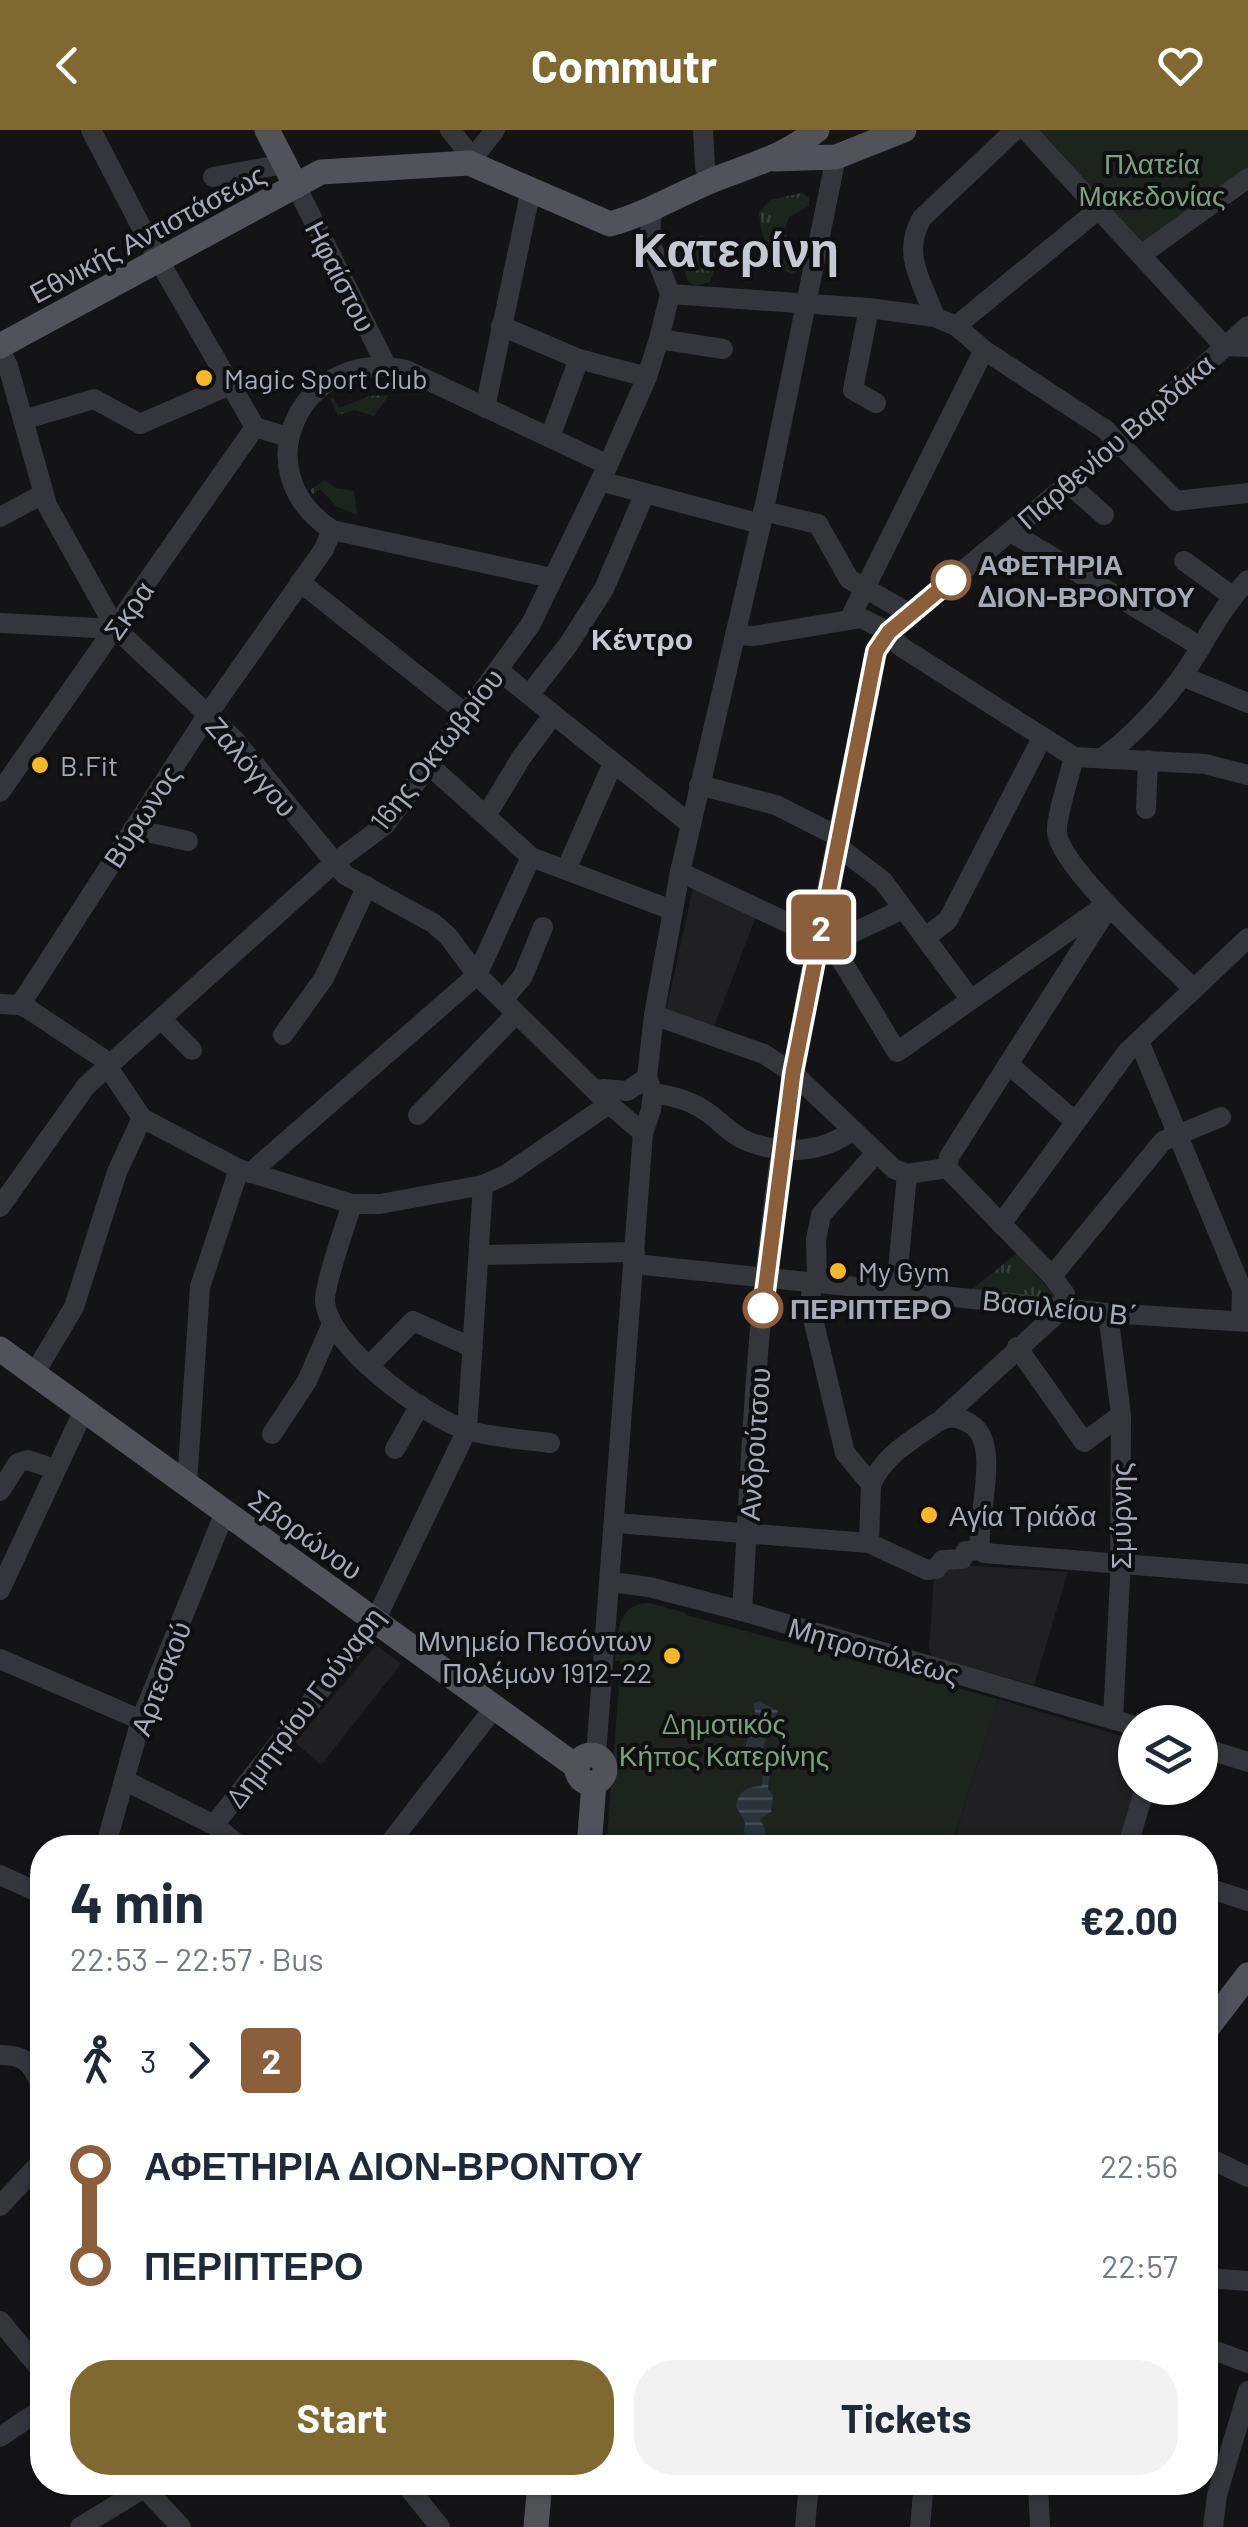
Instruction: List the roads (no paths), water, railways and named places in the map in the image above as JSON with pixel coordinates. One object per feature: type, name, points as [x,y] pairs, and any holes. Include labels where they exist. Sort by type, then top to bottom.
[{"type":"main road","points":[[775,159],[836,157],[904,130]]},
{"type":"main road","points":[[610,224],[775,159],[815,132],[836,157]]},
{"type":"main road","name":"Εθνικής Αντιστάσεως","points":[[0,348],[159,261],[280,150],[321,172],[470,160],[610,224]]},
{"type":"main road","points":[[280,150],[296,165],[321,172]]},
{"type":"main road","name":"Σβορώνου","points":[[0,1349],[494,1708],[589,1768]]},
{"type":"main road","points":[[589,1768],[589,1835]]},
{"type":"main road","points":[[1218,2014],[1248,1975]]},
{"type":"main road","points":[[536,2527],[539,2495]]},
{"type":"street","points":[[90,130],[159,261],[255,427],[288,437]]},
{"type":"street","points":[[450,130],[470,160],[495,130]]},
{"type":"street","points":[[703,130],[705,167],[711,181]]},
{"type":"street","points":[[935,317],[911,254],[912,235],[922,218],[1015,130]]},
{"type":"street","points":[[1026,130],[1224,346],[1248,346]]},
{"type":"street","points":[[213,177],[280,150]]},
{"type":"street","name":"Ηφαίστου","points":[[280,150],[386,366]]},
{"type":"street","points":[[589,1768],[611,1582],[654,1015],[690,824],[762,518],[836,157]]},
{"type":"street","points":[[1141,255],[1244,189]]},
{"type":"street","points":[[484,408],[531,190]]},
{"type":"street","points":[[655,208],[649,229],[670,294],[869,308],[935,317],[956,326],[984,350],[1106,430],[1176,501],[1248,493]]},
{"type":"street","points":[[956,326],[1099,209]]},
{"type":"street","points":[[610,224],[656,254]]},
{"type":"street","name":"16ης Οκτωβρίου","points":[[0,1207],[78,1096],[108,1066],[334,862],[386,825],[531,624],[647,377],[670,294]]},
{"type":"street","points":[[869,308],[853,390],[876,403]]},
{"type":"street","points":[[502,326],[579,359],[647,377]]},
{"type":"street","name":"Παρθενίου Βαρδάκα","points":[[889,632],[1118,443],[1248,326]]},
{"type":"street","points":[[659,339],[723,350]]},
{"type":"street","name":"Ζαλόγγου","points":[[0,348],[43,494],[67,546],[112,622],[234,739],[344,874],[448,936],[477,975],[644,1134]]},
{"type":"street","points":[[849,620],[984,350]]},
{"type":"street","points":[[550,438],[579,359]]},
{"type":"street","points":[[552,578],[332,530],[305,508],[292,484],[288,437],[297,415],[318,388],[350,370],[386,366],[406,370],[550,438],[604,473],[646,493],[762,518],[818,524],[848,579],[910,614]]},
{"type":"street","points":[[23,420],[98,400],[140,424],[230,384]]},
{"type":"street","name":"Σκρα","points":[[0,792],[112,622],[255,427]]},
{"type":"street","points":[[1069,484],[1104,516]]},
{"type":"street","points":[[529,695],[604,589],[646,493]]},
{"type":"street","points":[[0,517],[43,494]]},
{"type":"street","name":"Βύρωνος","points":[[10,1004],[324,549],[332,530]]},
{"type":"street","points":[[1011,532],[1201,647]]},
{"type":"street","points":[[1184,561],[1232,596]]},
{"type":"street","points":[[1103,757],[1123,743],[1182,676],[1232,596],[1248,580]]},
{"type":"street","points":[[300,582],[466,714]]},
{"type":"street","points":[[736,636],[861,618],[889,632],[900,646],[1074,756],[1206,764],[1248,776]]},
{"type":"street","points":[[0,623],[86,627],[112,622]]},
{"type":"street","name":"Ανδρούτσου","points":[[742,1611],[765,1280],[793,1073],[825,940],[837,841],[876,651],[889,632]]},
{"type":"street","points":[[498,670],[690,824]]},
{"type":"street","points":[[1182,676],[1248,703]]},
{"type":"street","points":[[486,816],[553,714]]},
{"type":"street","points":[[925,938],[948,920],[1042,738]]},
{"type":"street","points":[[1074,756],[1057,832],[1062,848],[1108,905],[1194,989]]},
{"type":"street","points":[[1146,808],[1148,760]]},
{"type":"street","points":[[566,870],[613,763]]},
{"type":"street","points":[[430,765],[531,857],[672,910]]},
{"type":"street","points":[[699,784],[776,806],[837,841],[883,881],[971,1000]]},
{"type":"street","points":[[133,828],[188,841]]},
{"type":"street","points":[[186,1484],[200,1287],[244,1171],[477,975],[531,857]]},
{"type":"street","points":[[680,872],[825,940],[898,1052],[1108,905]]},
{"type":"street","points":[[283,1035],[324,978],[368,886]]},
{"type":"street","points":[[947,1168],[950,1157],[1108,905]]},
{"type":"street","points":[[825,940],[903,908]]},
{"type":"street","points":[[418,1114],[509,1007],[543,927]]},
{"type":"street","points":[[1001,1224],[1127,1052],[1248,938]]},
{"type":"street","points":[[10,1004],[91,1048],[108,1066],[142,1118],[244,1171],[352,1204],[380,1204],[483,1185],[507,1174],[604,1099],[603,1089],[650,1086],[696,1104],[730,1132],[750,1142],[782,1148],[822,1148],[852,1130]]},
{"type":"street","points":[[654,1015],[764,1054],[793,1073],[894,1169],[907,1174],[947,1168]]},
{"type":"street","points":[[161,1019],[192,1050]]},
{"type":"street","points":[[1139,1041],[1242,1290],[1244,1322]]},
{"type":"street","points":[[1008,1064],[1076,1122]]},
{"type":"street","points":[[1052,1276],[1163,1141],[1221,1117]]},
{"type":"street","points":[[34,1374],[74,1307],[118,1172],[142,1118]]},
{"type":"street","points":[[871,1484],[845,1453],[810,1306],[817,1275],[816,1240],[821,1214],[876,1153]]},
{"type":"street","points":[[870,1544],[871,1484],[882,1462],[943,1418],[1017,1346],[1052,1321],[1064,1307],[1065,1294],[1052,1276],[947,1168]]},
{"type":"street","points":[[896,1291],[907,1174]]},
{"type":"street","name":"Δημητρίου Γούναρη","points":[[214,1825],[374,1621],[467,1430],[483,1185]]},
{"type":"street","points":[[352,1204],[325,1299],[332,1324],[369,1366],[420,1404],[467,1430],[550,1443]]},
{"type":"street","name":"Βασιλείου Β΄","points":[[479,1255],[635,1258],[765,1280],[1108,1314],[1244,1322]]},
{"type":"street","name":"Σμύρνης","points":[[1108,1314],[1121,1415],[1113,1720]]},
{"type":"street","points":[[369,1366],[413,1321],[472,1348]]},
{"type":"street","points":[[272,1434],[307,1381],[332,1324]]},
{"type":"street","points":[[1017,1346],[1084,1442],[1121,1415]]},
{"type":"street","points":[[395,1449],[420,1404]]},
{"type":"street","points":[[0,1590],[84,1410]]},
{"type":"street","points":[[943,1418],[958,1417],[976,1426],[987,1449],[980,1550]]},
{"type":"street","points":[[0,1490],[18,1463],[28,1460],[54,1469]]},
{"type":"street","name":"Αρτεσκού","points":[[109,1835],[141,1720],[225,1512]]},
{"type":"street","points":[[616,1522],[870,1544],[927,1570],[936,1569],[942,1560],[962,1558],[966,1552],[980,1550],[1248,1574]]},
{"type":"street","name":"Μητροπόλεως","points":[[611,1582],[648,1587],[742,1611],[1118,1721]]},
{"type":"street","points":[[0,1659],[141,1720]]},
{"type":"street","points":[[396,1835],[494,1708]]},
{"type":"street","points":[[1218,1752],[1248,1762]]},
{"type":"street","points":[[124,1780],[214,1825],[226,1835]]},
{"type":"street","points":[[1131,1835],[1140,1805]]},
{"type":"street","points":[[0,1875],[30,1889]]},
{"type":"street","points":[[1218,1891],[1248,1901]]},
{"type":"street","points":[[6,2055],[30,2063]]},
{"type":"street","points":[[1218,2162],[1248,2177]]},
{"type":"street","points":[[0,2206],[30,2174]]},
{"type":"street","points":[[1218,2279],[1248,2282]]},
{"type":"street","points":[[0,2321],[30,2351]]},
{"type":"street","points":[[1218,2349],[1247,2357]]},
{"type":"street","points":[[1218,2490],[1241,2438],[1248,2391]]},
{"type":"street","points":[[0,2437],[30,2418]]},
{"type":"street","points":[[80,2527],[128,2495]]},
{"type":"street","points":[[151,2495],[182,2527]]},
{"type":"street","points":[[414,2495],[440,2527]]},
{"type":"street","points":[[805,2527],[808,2495]]},
{"type":"street","points":[[920,2527],[923,2495]]},
{"type":"street","points":[[1039,2495],[1040,2527]]},
{"type":"street","points":[[1210,2524],[1216,2495]]},
{"type":"place","name":"Magic Sport Club","points":[[204,378]]},
{"type":"place","name":"ΑΦΕΤΗΡΙΑ ΔΙΟΝ-ΒΡΟΝΤΟΥ","points":[[951,580]]},
{"type":"place","name":"B.Fit","points":[[40,765]]},
{"type":"place","name":"My Gym","points":[[838,1271]]},
{"type":"place","name":"ΠΕΡΙΠΤΕΡΟ","points":[[763,1308]]},
{"type":"place","name":"Αγία Τριάδα","points":[[929,1515]]},
{"type":"place","name":"Μνημείο Πεσόντων Πολέμων 1912–22","points":[[672,1656]]},
{"type":"district","name":"Κατερίνη","points":[[736,248]]},
{"type":"district","name":"Κέντρο","points":[[642,638]]},
{"type":"park label","name":"Πλατεία Μακεδονίας","points":[[1152,179]]},
{"type":"park label","name":"Δημοτικός Κήπος Κατερίνης","points":[[724,1739]]}]
